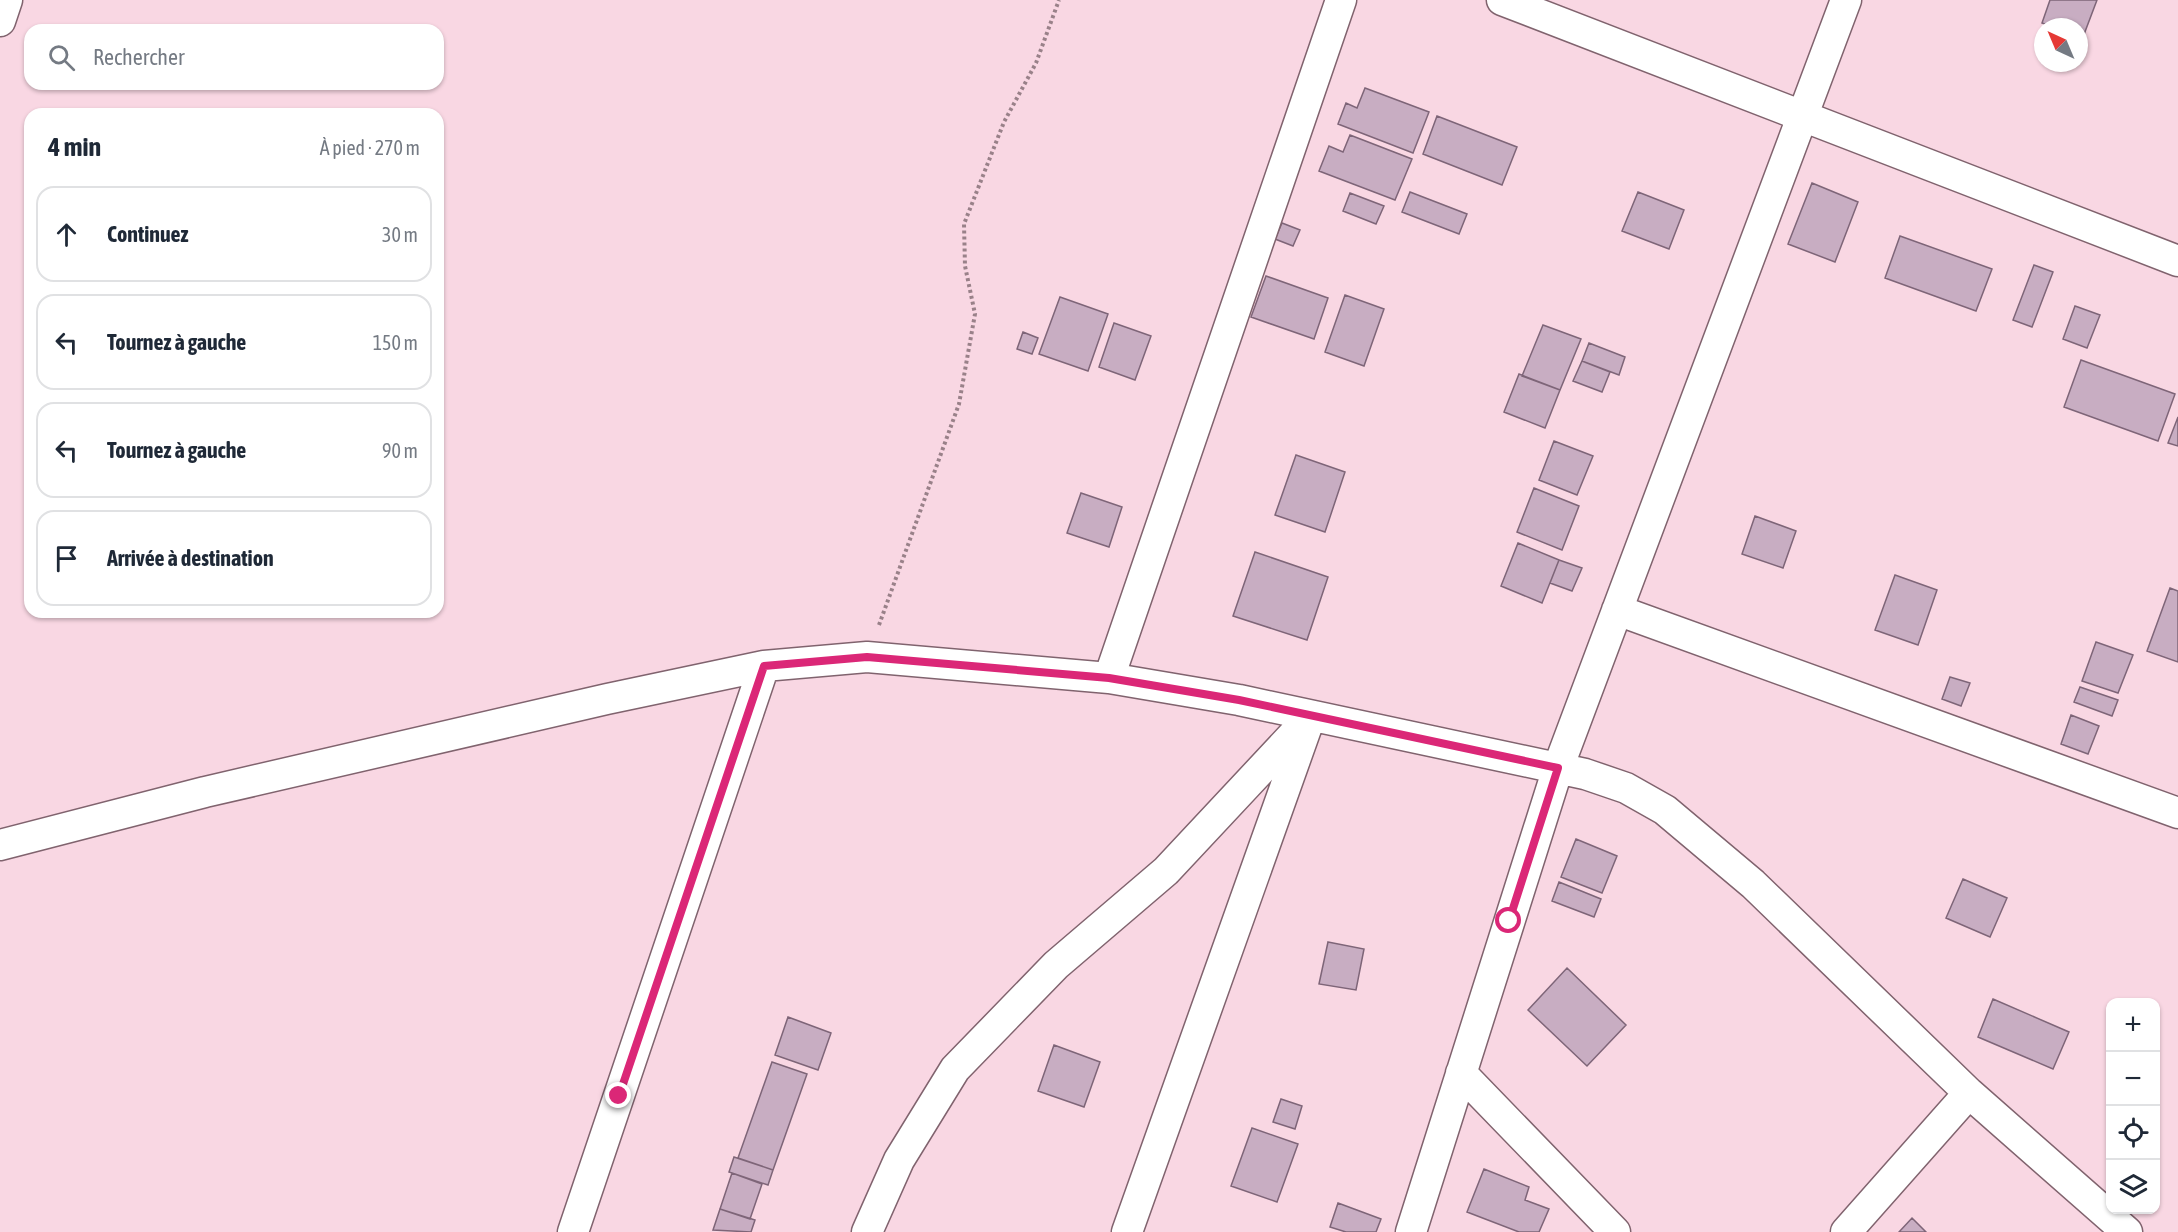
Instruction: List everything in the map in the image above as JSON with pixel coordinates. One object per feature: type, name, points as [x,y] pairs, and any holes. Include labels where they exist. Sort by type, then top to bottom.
[{"type":"street","points":[[0,21],[8,0]]},
{"type":"street","points":[[1109,678],[1341,0]]},
{"type":"street","points":[[1502,0],[2178,261]]},
{"type":"street","points":[[1411,1232],[1558,768],[1846,0]]},
{"type":"street","points":[[1617,610],[2178,813]]},
{"type":"street","points":[[0,845],[228,786],[595,701],[764,666],[867,657],[1109,678],[1311,716],[1558,768],[1626,788],[1665,810],[1753,884],[1970,1093],[2127,1232]]},
{"type":"street","points":[[573,1232],[764,666]]},
{"type":"street","points":[[867,1232],[899,1160],[955,1069],[1056,965],[1166,871],[1311,716]]},
{"type":"street","points":[[1127,1232],[1311,716]]},
{"type":"street","points":[[1461,1073],[1615,1232]]},
{"type":"street","points":[[1846,1232],[1970,1093]]},
{"type":"path","points":[[867,657],[959,404],[975,314],[965,266],[964,224],[1004,122],[1036,63],[1059,0]]},
{"type":"building","points":[[2050,0],[2097,0],[2088,24],[2088,18],[2044,18]]},
{"type":"building","points":[[1365,88],[1429,112],[1413,153],[1338,124],[1346,103],[1357,108]]},
{"type":"building","points":[[1437,116],[1517,147],[1502,185],[1423,154]]},
{"type":"building","points":[[1350,135],[1412,159],[1395,200],[1319,171],[1329,146],[1343,152]]},
{"type":"building","points":[[1812,183],[1858,202],[1835,262],[1788,244]]},
{"type":"building","points":[[1410,192],[1467,214],[1459,234],[1402,212]]},
{"type":"building","points":[[1638,192],[1684,210],[1669,249],[1622,231]]},
{"type":"building","points":[[1350,193],[1384,206],[1376,224],[1343,211]]},
{"type":"building","points":[[1282,223],[1300,230],[1293,246],[1275,239]]},
{"type":"building","points":[[1900,236],[1992,269],[1976,311],[1885,278]]},
{"type":"building","points":[[2034,265],[2053,272],[2032,327],[2013,320]]},
{"type":"building","points":[[1266,276],[1328,298],[1314,339],[1251,317]]},
{"type":"building","points":[[1345,295],[1384,309],[1364,366],[1325,352]]},
{"type":"building","points":[[1060,297],[1108,314],[1088,371],[1039,354]]},
{"type":"building","points":[[2075,306],[2100,315],[2087,348],[2063,339]]},
{"type":"building","points":[[1114,323],[1151,336],[1135,380],[1099,367]]},
{"type":"building","points":[[1543,325],[1581,339],[1560,390],[1522,376]]},
{"type":"building","points":[[1023,332],[1038,338],[1032,354],[1017,349]]},
{"type":"building","points":[[1589,343],[1625,357],[1619,375],[1582,361]]},
{"type":"building","points":[[2081,360],[2175,394],[2158,441],[2064,407]]},
{"type":"building","points":[[1582,361],[1610,372],[1602,392],[1573,381]]},
{"type":"building","points":[[1519,374],[1560,390],[1545,428],[1504,412]]},
{"type":"building","points":[[2178,417],[2178,446],[2168,443]]},
{"type":"building","points":[[1554,441],[1593,456],[1577,495],[1539,480]]},
{"type":"building","points":[[1296,455],[1345,472],[1325,532],[1275,515]]},
{"type":"building","points":[[1534,488],[1579,506],[1562,550],[1517,532]]},
{"type":"building","points":[[1081,493],[1122,507],[1109,547],[1067,533]]},
{"type":"building","points":[[1755,516],[1796,531],[1783,568],[1742,554]]},
{"type":"building","points":[[1518,543],[1559,560],[1542,603],[1501,586]]},
{"type":"building","points":[[1255,552],[1328,577],[1307,640],[1233,616]]},
{"type":"building","points":[[1559,560],[1582,568],[1572,591],[1550,583]]},
{"type":"building","points":[[1895,575],[1937,590],[1918,645],[1875,630]]},
{"type":"building","points":[[2170,588],[2178,591],[2178,662],[2147,651]]},
{"type":"building","points":[[2096,642],[2133,655],[2118,693],[2082,681]]},
{"type":"building","points":[[1950,677],[1970,683],[1961,706],[1942,699]]},
{"type":"building","points":[[2080,687],[2118,700],[2112,716],[2074,702]]},
{"type":"building","points":[[2071,715],[2099,726],[2088,754],[2061,744]]},
{"type":"building","points":[[1576,839],[1617,856],[1602,893],[1561,877]]},
{"type":"building","points":[[1963,879],[2007,898],[1990,937],[1946,918]]},
{"type":"building","points":[[1559,882],[1601,899],[1594,917],[1552,901]]},
{"type":"building","points":[[1328,942],[1364,949],[1356,990],[1319,984]]},
{"type":"building","points":[[1567,968],[1626,1025],[1587,1066],[1528,1010]]},
{"type":"building","points":[[1993,999],[2069,1032],[2053,1069],[1978,1037]]},
{"type":"building","points":[[788,1017],[831,1033],[818,1070],[775,1055]]},
{"type":"building","points":[[1054,1045],[1100,1062],[1084,1107],[1038,1091]]},
{"type":"building","points":[[772,1062],[807,1074],[773,1170],[738,1158]]},
{"type":"building","points":[[1281,1099],[1302,1106],[1295,1129],[1273,1122]]},
{"type":"building","points":[[1252,1128],[1298,1144],[1277,1202],[1231,1186]]},
{"type":"building","points":[[734,1157],[773,1170],[768,1185],[729,1172]]},
{"type":"building","points":[[1484,1169],[1529,1187],[1525,1200],[1549,1209],[1539,1232],[1519,1232],[1467,1212]]},
{"type":"building","points":[[732,1173],[762,1184],[750,1219],[720,1209]]},
{"type":"building","points":[[1338,1203],[1381,1219],[1376,1232],[1346,1232],[1330,1227]]},
{"type":"building","points":[[720,1209],[755,1220],[751,1232],[713,1230]]},
{"type":"building","points":[[1912,1218],[1926,1232],[1899,1232]]},
{"type":"route","points":[[619,1096],[764,666],[822,658],[867,657],[1109,678],[1239,700],[1558,768],[1509,921]]}]
